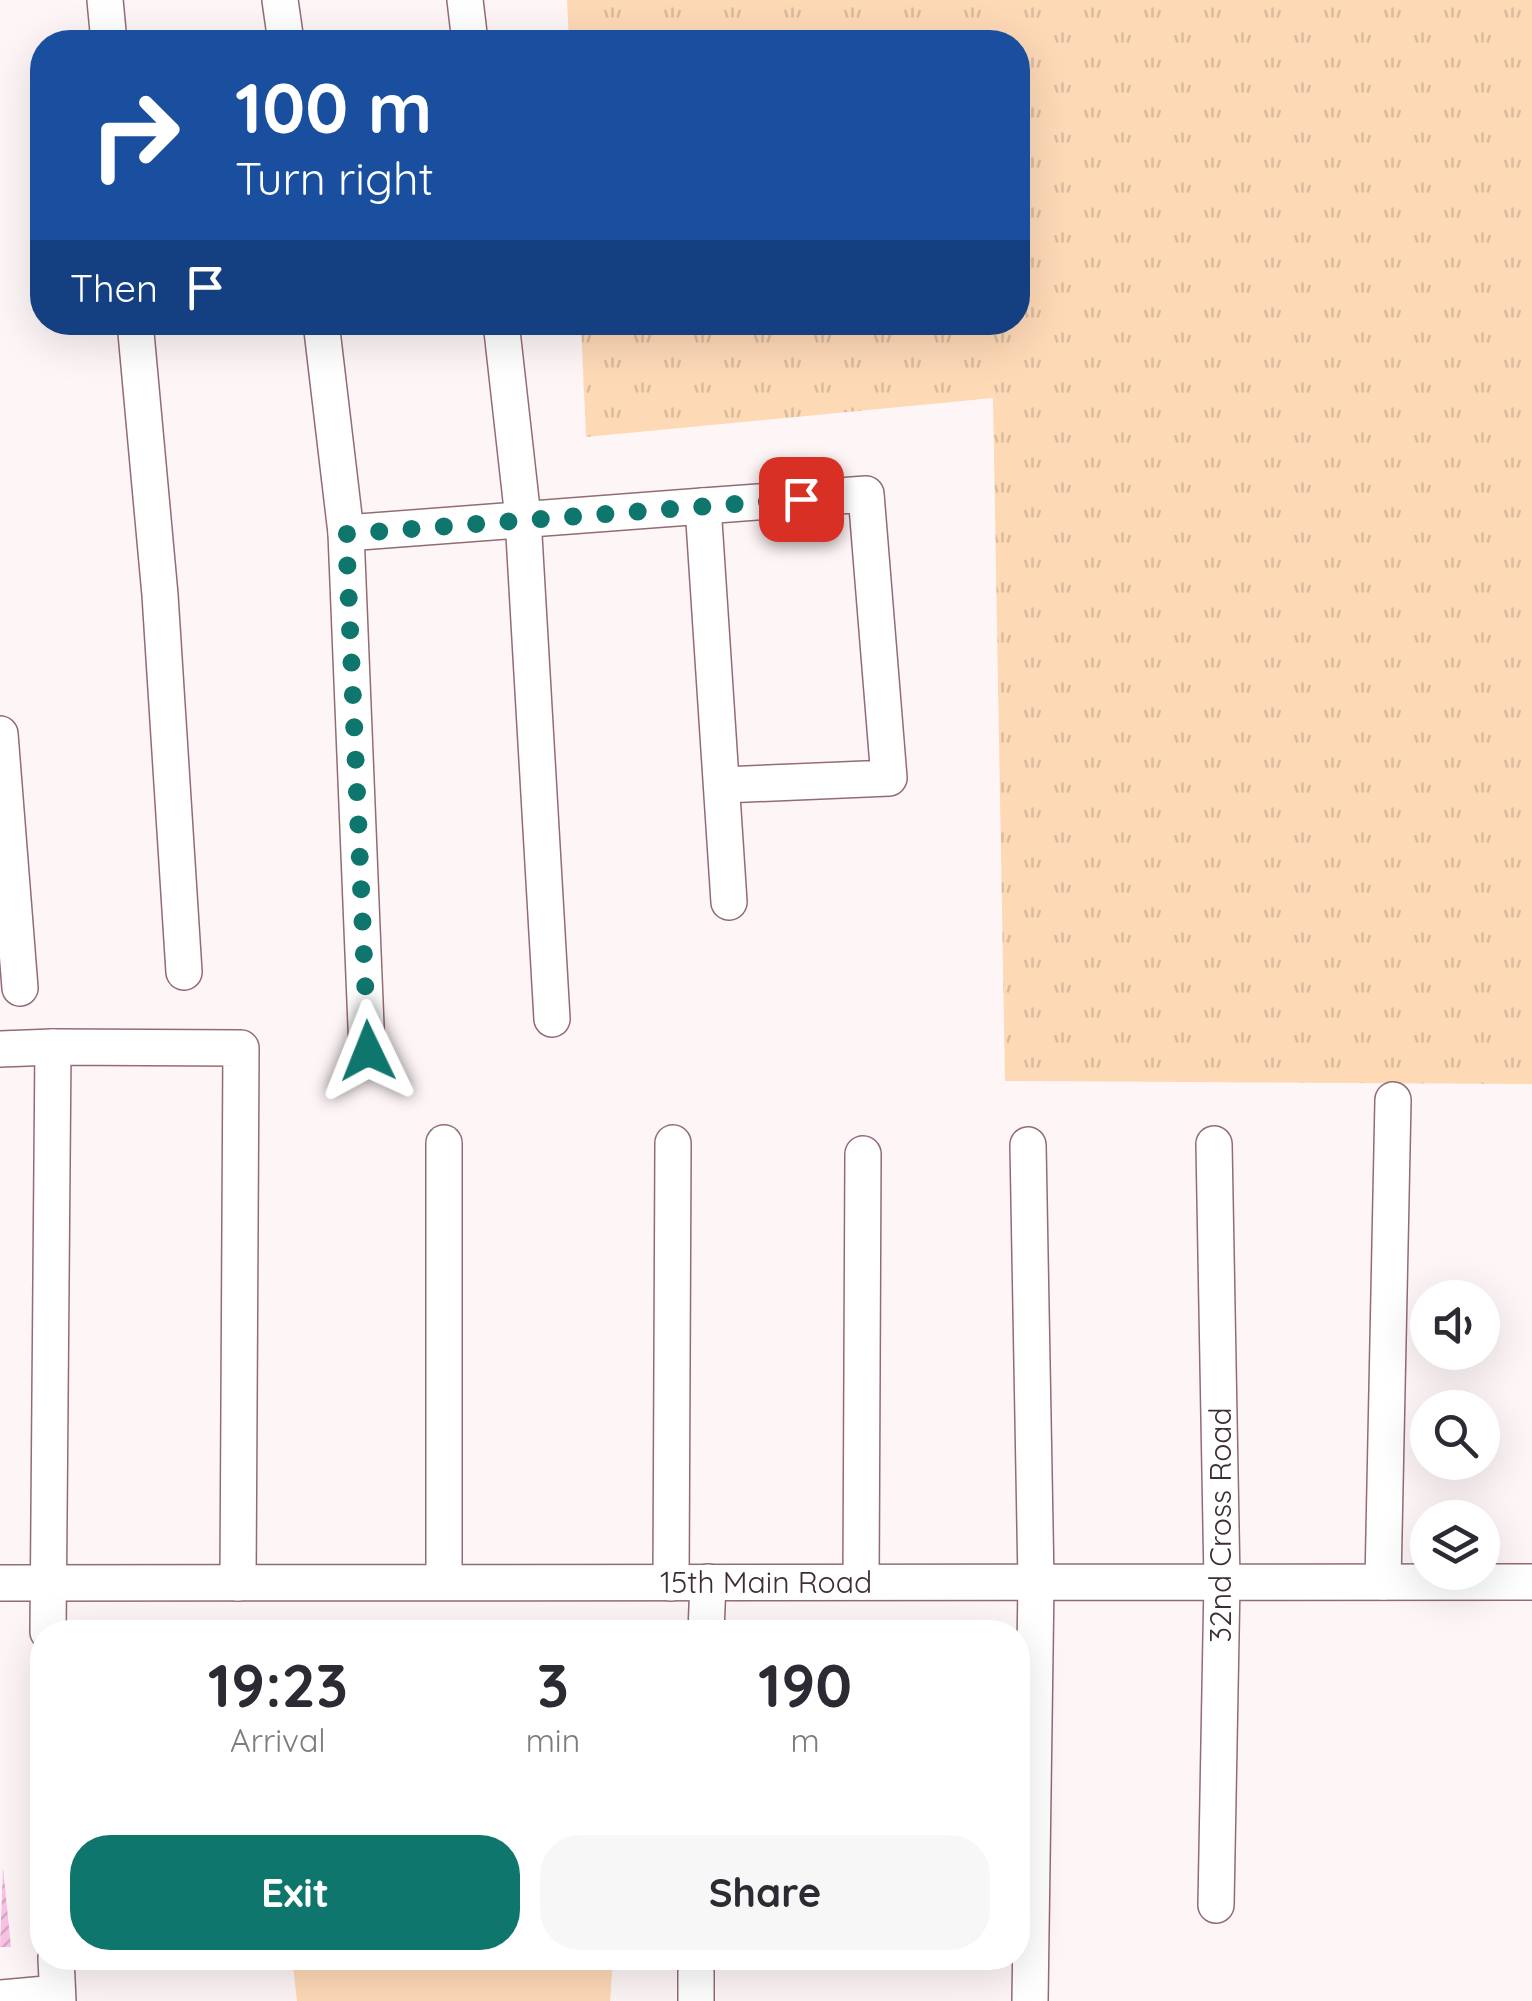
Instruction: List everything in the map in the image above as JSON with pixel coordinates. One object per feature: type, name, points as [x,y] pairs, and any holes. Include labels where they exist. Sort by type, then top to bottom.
[{"type":"street","points":[[106,0],[109,30]]},
{"type":"street","points":[[280,0],[284,30]]},
{"type":"street","points":[[465,0],[469,30]]},
{"type":"street","points":[[136,335],[160,594],[184,972]]},
{"type":"street","points":[[323,335],[346,534],[368,1051]]},
{"type":"street","points":[[502,335],[523,518],[552,1019]]},
{"type":"street","points":[[346,534],[866,494],[889,778],[724,784]]},
{"type":"street","points":[[703,506],[730,902]]},
{"type":"street","points":[[0,734],[20,988]]},
{"type":"street","points":[[48,1620],[52,1047]]},
{"type":"street","points":[[0,1049],[242,1048],[238,1583]]},
{"type":"street","points":[[1383,1582],[1393,1100]]},
{"type":"street","points":[[670,1582],[674,1142]]},
{"type":"street","points":[[444,1144],[444,1582]]},
{"type":"street","name":"32nd Cross Road","points":[[1214,1144],[1222,1582],[1216,1905]]},
{"type":"street","points":[[1028,1145],[1036,1582],[1030,2001]]},
{"type":"street","points":[[862,1582],[863,1154]]},
{"type":"street","points":[[706,1620],[708,1582]]},
{"type":"street","name":"15th Main Road","points":[[0,1583],[1532,1582]]},
{"type":"street","points":[[0,1998],[58,1997],[57,1970]]},
{"type":"street","points":[[696,1970],[696,2001]]},
{"type":"green space","points":[[567,0],[1532,0],[1532,1084],[1005,1081],[993,398],[586,437],[582,335],[1030,335],[1030,30],[568,30]]},
{"type":"green space","points":[[293,1970],[612,1970],[610,2001],[297,2001]]},
{"type":"building","points":[[3,1868],[11,1947],[0,1947]]},
{"type":"route","points":[[368,1051],[346,534],[801,499]]}]
